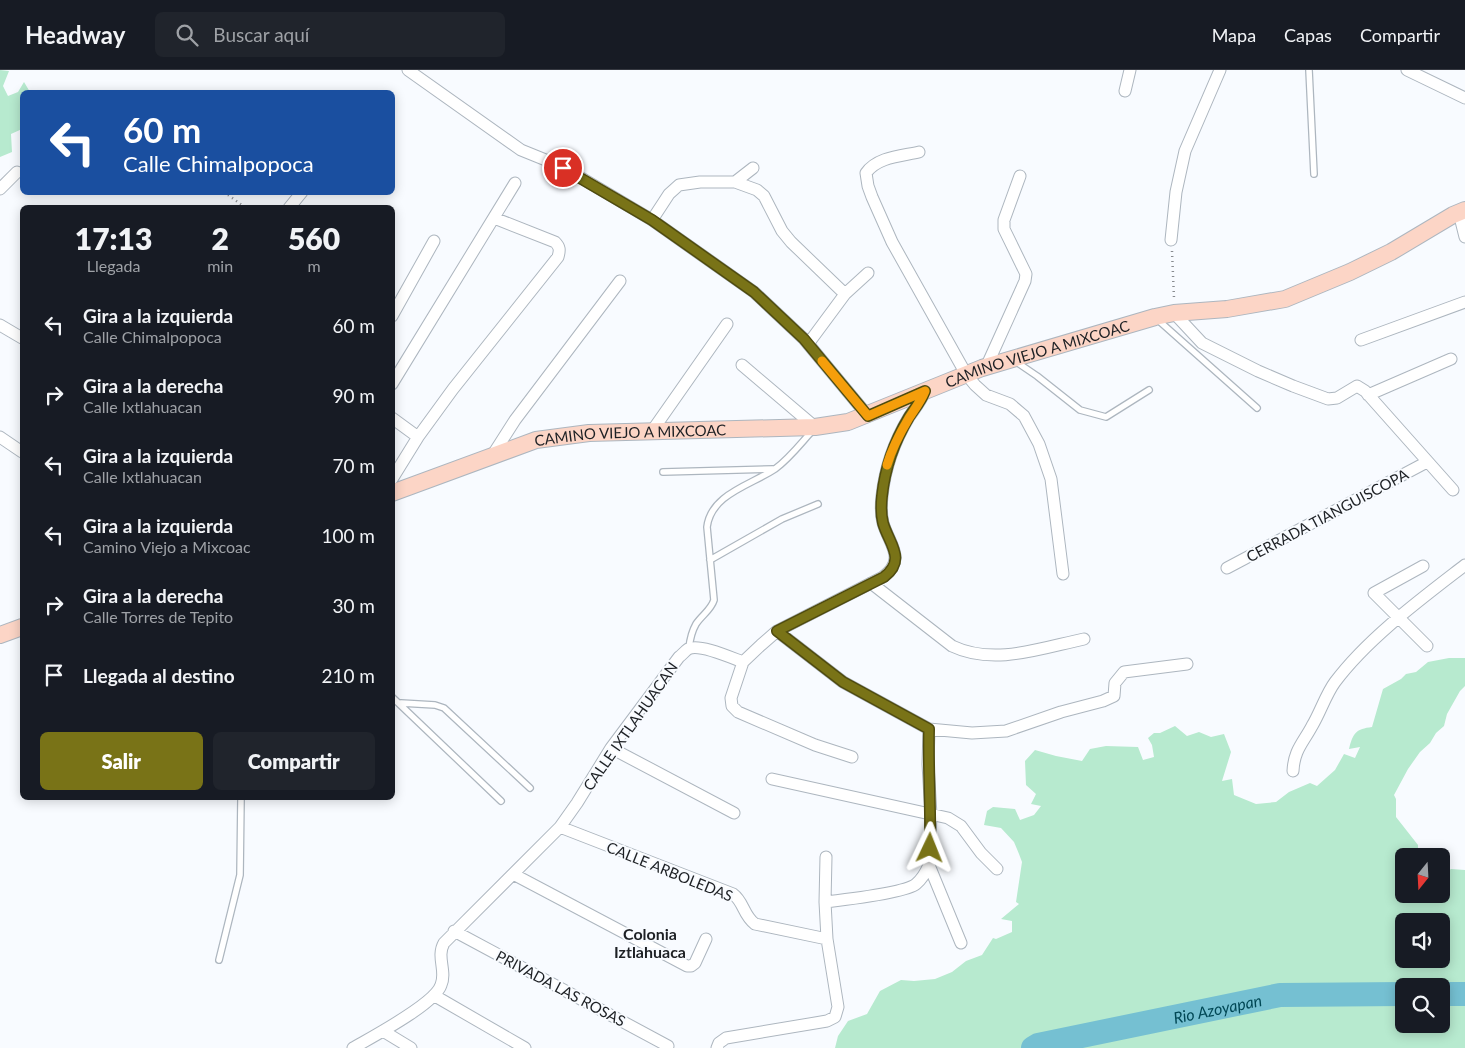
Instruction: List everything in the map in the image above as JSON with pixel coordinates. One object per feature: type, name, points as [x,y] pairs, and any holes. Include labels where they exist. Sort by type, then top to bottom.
[{"type":"main road","name":"CAMINO VIEJO A MIXCOAC","points":[[395,492],[536,440],[652,430],[815,427],[848,422],[868,416],[982,368],[1155,317],[1174,313],[1227,309],[1285,299],[1383,256],[1462,212]]},
{"type":"main road","points":[[0,635],[20,628]]},
{"type":"street","points":[[408,70],[521,150],[563,168],[652,220],[754,292],[808,344],[868,416]]},
{"type":"street","points":[[1126,91],[1130,70]]},
{"type":"street","points":[[1171,240],[1176,192],[1186,151],[1220,70]]},
{"type":"street","points":[[1407,70],[1465,98]]},
{"type":"street","points":[[918,152],[879,161],[870,166],[866,172],[868,186],[892,242],[966,374],[986,395],[1010,404],[1024,416],[1039,444],[1051,479],[1063,574]]},
{"type":"street","points":[[735,182],[753,168]]},
{"type":"street","points":[[0,189],[17,172]]},
{"type":"street","points":[[982,368],[988,363],[1025,281],[1026,274],[1004,230],[1004,220],[1020,176]]},
{"type":"street","points":[[652,220],[669,194],[679,185],[700,182],[735,182],[757,190],[764,196],[782,231],[791,242],[845,294]]},
{"type":"street","points":[[395,379],[515,183]]},
{"type":"street","points":[[291,205],[300,195]]},
{"type":"street","points":[[1462,212],[1465,237]]},
{"type":"street","points":[[395,474],[418,437],[453,388],[558,257],[559,246],[549,239],[494,218]]},
{"type":"street","points":[[395,311],[434,242]]},
{"type":"street","points":[[808,344],[845,294],[868,273]]},
{"type":"street","points":[[492,456],[515,420],[620,281]]},
{"type":"street","points":[[1360,340],[1465,302]]},
{"type":"street","points":[[1174,313],[1202,344],[1266,375],[1328,399],[1337,398],[1357,386],[1368,395],[1451,360]]},
{"type":"street","points":[[0,324],[20,337]]},
{"type":"street","points":[[652,430],[727,324]]},
{"type":"street","points":[[742,365],[815,427]]},
{"type":"street","points":[[852,757],[814,745],[738,712],[732,706],[731,698],[743,662],[777,631],[889,573],[895,564],[896,556],[883,523],[881,511],[886,468],[898,437],[909,417],[922,400],[925,391]]},
{"type":"street","name":"CERRADA TIANGUISCOPA","points":[[1368,395],[1453,490]]},
{"type":"street","points":[[395,420],[418,437]]},
{"type":"street","points":[[0,437],[20,451]]},
{"type":"street","name":"CERRADA TIANGUISCOPA","points":[[1227,568],[1427,462]]},
{"type":"street","points":[[1293,770],[1298,746],[1308,734],[1334,684],[1356,657],[1399,618],[1465,565]]},
{"type":"street","points":[[1423,566],[1374,593],[1427,646]]},
{"type":"street","points":[[871,583],[952,646],[964,652],[997,656],[1084,639]]},
{"type":"street","points":[[777,631],[843,682],[929,729],[972,733],[1006,731],[1061,712],[1103,701],[1114,696],[1115,682],[1124,672],[1187,664]]},
{"type":"street","name":"CALLE IXTLAHUACAN","points":[[435,996],[441,987],[444,976],[440,954],[441,948],[454,931],[560,827],[577,803],[599,765],[679,657],[689,648],[697,648],[719,653],[743,662]]},
{"type":"street","points":[[929,729],[929,865],[961,943]]},
{"type":"street","points":[[611,748],[734,813]]},
{"type":"street","points":[[772,779],[948,818],[961,826],[981,853],[996,869]]},
{"type":"street","name":"CALLE ARBOLEDAS","points":[[560,827],[733,894],[740,899],[748,918],[755,924],[827,939]]},
{"type":"street","points":[[717,1048],[719,1043],[726,1038],[827,1021],[835,1017],[838,1007],[827,939],[825,902],[826,857]]},
{"type":"street","points":[[825,902],[872,896],[915,886],[929,865]]},
{"type":"street","points":[[513,874],[687,966],[695,963],[706,939]]},
{"type":"street","name":"PRIVADA LAS ROSAS","points":[[454,931],[668,1046]]},
{"type":"street","points":[[353,1048],[383,1031],[435,996],[525,1048]]},
{"type":"street","points":[[383,1031],[411,1048]]},
{"type":"lane","points":[[1309,70],[1314,174]]},
{"type":"lane","points":[[1155,317],[1257,408]]},
{"type":"lane","points":[[1011,359],[1037,376],[1080,410],[1093,415],[1106,417],[1149,390]]},
{"type":"lane","points":[[689,648],[691,635],[697,622],[712,606],[714,600],[707,527],[708,518],[712,510],[726,497],[775,469],[789,458],[815,427]]},
{"type":"lane","points":[[664,472],[775,469]]},
{"type":"lane","points":[[710,560],[782,519],[818,504]]},
{"type":"lane","points":[[395,699],[500,801]]},
{"type":"lane","points":[[401,704],[434,705],[444,708],[530,788]]},
{"type":"lane","points":[[219,960],[240,876],[241,800]]},
{"type":"path","points":[[228,195],[242,205]]},
{"type":"path","points":[[1171,240],[1174,313]]},
{"type":"green space","points":[[0,70],[9,71],[3,86],[8,96],[18,92],[24,82],[29,90],[20,90],[20,130],[11,134],[12,152],[0,157]]},
{"type":"green space","points":[[1449,658],[1465,658],[1465,686],[1460,691],[1447,714],[1444,726],[1420,752],[1394,795],[1396,799],[1396,817],[1418,845],[1418,848],[1395,848],[1395,903],[1450,903],[1450,870],[1465,870],[1465,1048],[835,1048],[838,1036],[848,1021],[867,1014],[880,991],[901,980],[935,979],[952,972],[966,961],[982,955],[993,938],[996,939],[1012,932],[1012,921],[1001,919],[1019,904],[1016,902],[1022,862],[1014,842],[1001,828],[984,825],[987,811],[993,807],[1015,809],[1020,820],[1034,815],[1041,806],[1031,804],[1036,794],[1026,785],[1025,761],[1035,750],[1082,761],[1090,749],[1106,746],[1138,747],[1143,760],[1154,757],[1152,745],[1148,738],[1154,733],[1160,733],[1175,726],[1187,736],[1199,732],[1211,737],[1224,734],[1231,752],[1222,781],[1232,779],[1234,795],[1256,804],[1276,802],[1289,792],[1310,783],[1317,786],[1335,770],[1344,754],[1355,758],[1360,747],[1349,749],[1352,739],[1362,729],[1372,727],[1383,689],[1406,674],[1416,672],[1428,662]]},
{"type":"waterway","name":"Rio Azoyapan","points":[[1033,1048],[1038,1045],[1280,995],[1395,994]]},
{"type":"waterway","name":"Rio Azoyapan","points":[[1450,994],[1465,994]]},
{"type":"slow traffic","points":[[822,361],[868,416],[925,391],[922,400],[909,417],[898,437],[887,465]]},
{"type":"district","name":"Colonia Iztlahuaca","points":[[650,942]]},
{"type":"route","points":[[563,168],[652,220],[754,292],[804,339],[868,416],[925,391],[922,400],[909,417],[898,437],[886,468],[881,511],[883,523],[896,556],[892,570],[884,577],[777,631],[843,682],[929,729],[930,848]]}]
